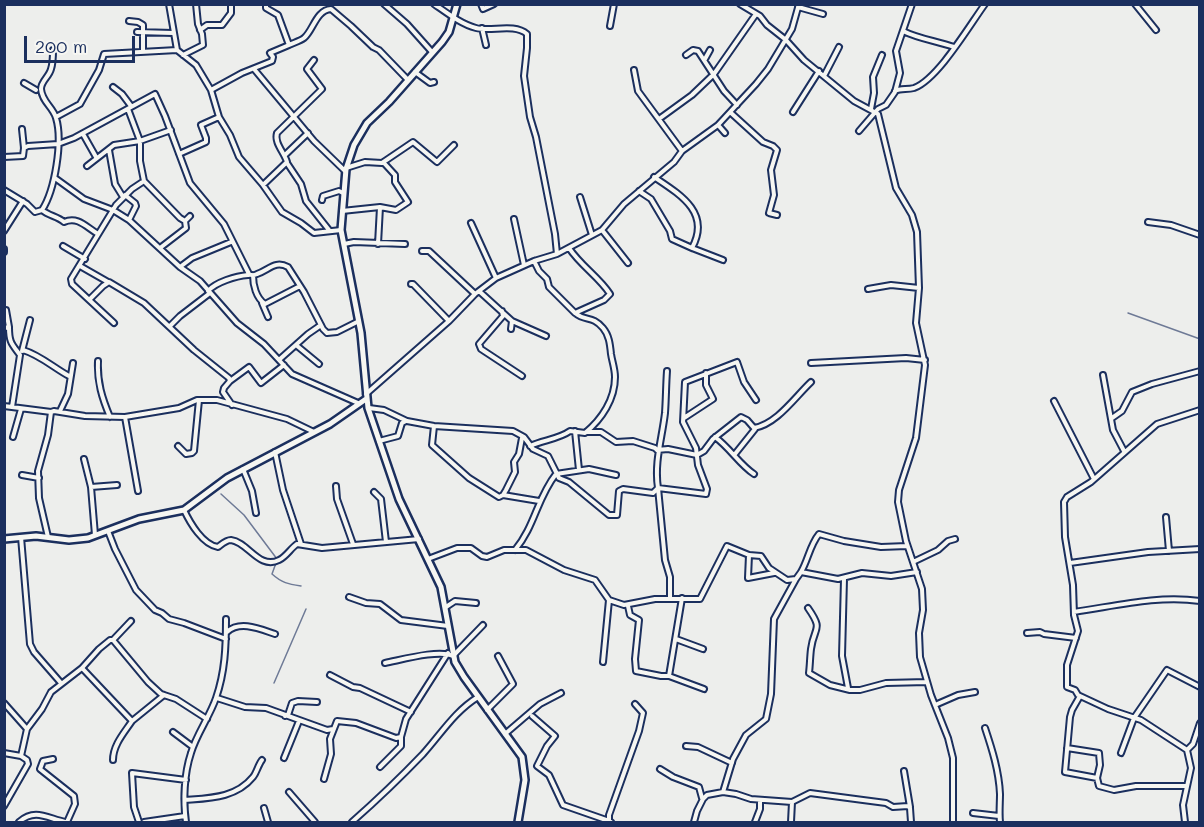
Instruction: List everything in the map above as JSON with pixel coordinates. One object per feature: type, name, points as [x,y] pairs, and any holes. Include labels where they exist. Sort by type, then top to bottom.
[{"type":"street","points":[[169,4],[177,50],[196,64],[211,90],[219,117],[239,157],[263,184],[282,213],[314,233],[341,230]]},
{"type":"street","points":[[183,55],[203,45],[196,4]]},
{"type":"street","points":[[201,30],[207,26],[222,25],[231,13],[231,4]]},
{"type":"street","points":[[266,4],[266,8],[278,15],[289,45]]},
{"type":"street","points":[[384,4],[407,24],[432,52]]},
{"type":"street","points":[[434,4],[474,28],[521,31],[527,34],[528,48],[524,76],[557,254]]},
{"type":"street","points":[[457,4],[449,32],[368,123],[354,145],[346,170],[341,230],[360,321],[368,408],[399,500],[441,587],[446,607],[450,655],[522,758],[525,771],[524,793],[518,822]]},
{"type":"street","points":[[481,4],[483,9],[487,9],[495,4]]},
{"type":"street","points":[[610,26],[614,4]]},
{"type":"street","points":[[741,4],[756,14],[786,40],[804,60],[854,101],[876,112],[880,119],[896,188],[914,219],[919,256],[916,323],[925,360],[916,438],[898,495],[899,512],[907,546],[920,584],[923,610],[919,626],[919,651],[953,758],[953,822]]},
{"type":"street","points":[[859,131],[878,109],[886,105],[895,92],[900,73],[896,51],[912,4]]},
{"type":"street","points":[[895,92],[913,88],[934,74],[985,4]]},
{"type":"street","points":[[1135,4],[1156,30]]},
{"type":"street","points":[[4,539],[48,537],[69,540],[96,536],[138,519],[184,510],[209,490],[243,469],[316,432],[358,404],[449,321],[477,292],[496,278],[534,261],[557,254],[602,230],[624,204],[674,162],[682,151],[718,125],[737,105],[768,69],[786,40],[792,29],[798,6],[823,14]]},
{"type":"street","points":[[211,90],[272,61],[273,57],[270,53],[305,38],[313,23],[327,7],[351,26],[408,80]]},
{"type":"street","points":[[659,119],[692,95],[714,74],[756,14]]},
{"type":"street","points":[[129,21],[142,23],[140,32],[143,52]]},
{"type":"street","points":[[482,28],[486,45]]},
{"type":"street","points":[[903,31],[917,38],[930,39],[954,47]]},
{"type":"street","points":[[140,32],[173,33]]},
{"type":"street","points":[[824,76],[839,47]]},
{"type":"street","points":[[39,89],[51,70],[53,50]]},
{"type":"street","points":[[56,117],[80,104],[99,70],[104,54],[177,50]]},
{"type":"street","points":[[686,55],[696,50],[724,91],[737,105]]},
{"type":"street","points":[[705,60],[710,50]]},
{"type":"street","points":[[871,109],[874,93],[873,77],[882,55]]},
{"type":"street","points":[[314,60],[307,69],[322,89],[296,117],[280,128],[276,137],[287,162],[301,184],[306,201],[329,230]]},
{"type":"street","points":[[254,69],[308,133],[346,170]]},
{"type":"street","points":[[634,70],[638,91],[682,151]]},
{"type":"street","points":[[793,112],[819,71]]},
{"type":"street","points":[[415,72],[430,84],[434,82]]},
{"type":"street","points":[[4,190],[23,201],[35,212],[42,210],[47,202],[55,178],[58,144],[56,117],[39,89],[24,83]]},
{"type":"street","points":[[113,87],[122,94],[130,107],[140,141],[140,161],[144,181],[185,221]]},
{"type":"street","points":[[24,148],[58,144],[83,134],[155,94],[193,188],[219,217],[251,275],[268,317]]},
{"type":"street","points":[[730,112],[763,142],[777,150],[771,170],[774,195],[770,213],[777,216]]},
{"type":"street","points":[[180,154],[206,142],[201,125],[219,117]]},
{"type":"street","points":[[718,125],[725,133]]},
{"type":"street","points":[[4,157],[21,157],[24,153],[22,129]]},
{"type":"street","points":[[87,166],[114,145],[140,141],[171,130]]},
{"type":"street","points":[[285,155],[308,133]]},
{"type":"street","points":[[83,134],[96,157]]},
{"type":"street","points":[[346,170],[365,162],[384,163],[410,142],[437,162],[454,146]]},
{"type":"street","points":[[109,150],[115,184],[124,196],[135,202],[136,206],[129,220]]},
{"type":"street","points":[[263,184],[287,162]]},
{"type":"street","points":[[342,212],[380,207],[396,210],[408,202],[395,182],[395,175],[384,163]]},
{"type":"street","points":[[654,177],[696,212],[699,225],[692,248]]},
{"type":"street","points":[[55,178],[84,199],[113,210],[129,220],[180,267],[200,281],[237,323],[264,344],[297,376],[358,404]]},
{"type":"street","points":[[114,323],[71,281],[113,210],[124,196],[144,181]]},
{"type":"street","points":[[322,200],[323,196],[339,191],[343,193]]},
{"type":"street","points":[[639,191],[651,199],[672,238],[723,260]]},
{"type":"street","points":[[580,197],[592,235]]},
{"type":"street","points":[[4,231],[17,207],[23,201]]},
{"type":"street","points":[[378,244],[380,207]]},
{"type":"street","points":[[42,210],[64,222],[71,219],[77,220],[98,234]]},
{"type":"street","points":[[185,221],[190,216]]},
{"type":"street","points":[[514,219],[524,265]]},
{"type":"street","points":[[160,248],[186,228],[185,221]]},
{"type":"street","points":[[1149,222],[1171,225],[1200,235]]},
{"type":"street","points":[[471,223],[496,278]]},
{"type":"street","points":[[602,230],[628,263]]},
{"type":"street","points":[[180,267],[192,258],[231,242]]},
{"type":"street","points":[[344,244],[354,242],[405,244]]},
{"type":"street","points":[[63,246],[85,259]]},
{"type":"street","points":[[569,248],[610,294],[604,300],[575,313]]},
{"type":"street","points":[[422,250],[429,251],[512,321],[546,336]]},
{"type":"street","points":[[534,261],[539,271],[548,279],[549,287],[582,318],[594,319],[609,339],[615,375],[609,404],[598,422],[587,432]]},
{"type":"street","points":[[170,326],[213,286],[251,275],[271,266],[284,265],[288,267],[327,333],[331,334],[360,321]]},
{"type":"street","points":[[80,266],[144,303],[230,381]]},
{"type":"street","points":[[90,299],[109,282]]},
{"type":"street","points":[[411,284],[449,321]]},
{"type":"street","points":[[868,289],[891,285],[919,288]]},
{"type":"street","points":[[262,302],[271,303],[300,286]]},
{"type":"street","points":[[4,310],[6,310],[9,338],[14,349],[40,357],[69,376]]},
{"type":"street","points":[[502,312],[502,316],[479,344],[481,349],[522,376]]},
{"type":"street","points":[[12,407],[21,352],[30,320]]},
{"type":"street","points":[[511,329],[512,321]]},
{"type":"street","points":[[280,359],[321,325]]},
{"type":"street","points":[[296,345],[319,364]]},
{"type":"street","points":[[811,363],[906,358],[925,360]]},
{"type":"street","points":[[98,361],[98,383],[110,417]]},
{"type":"street","points":[[658,488],[706,494],[707,489],[698,465],[698,455],[683,422],[685,382],[737,362],[744,382],[756,400]]},
{"type":"street","points":[[60,411],[68,394],[69,376],[73,363]]},
{"type":"street","points":[[232,405],[223,392],[230,381],[249,367],[261,383],[284,365]]},
{"type":"street","points":[[667,371],[656,474],[665,560],[670,578],[670,598]]},
{"type":"street","points":[[1112,418],[1122,411],[1132,392],[1200,371]]},
{"type":"street","points":[[684,418],[713,399],[706,385],[706,373]]},
{"type":"street","points":[[1103,375],[1113,430],[1124,451]]},
{"type":"street","points":[[735,454],[755,428],[780,413],[812,382]]},
{"type":"street","points":[[4,406],[60,411],[85,416],[124,417],[179,408],[199,400],[217,400],[287,420],[316,432]]},
{"type":"street","points":[[178,446],[186,453],[194,451],[199,400]]},
{"type":"street","points":[[1054,401],[1094,479]]},
{"type":"street","points":[[368,408],[384,410],[407,421],[478,430],[508,430],[524,437],[536,451],[550,458],[559,478],[568,482],[609,515],[617,515],[619,491],[623,489],[653,493],[658,488]]},
{"type":"street","points":[[13,437],[21,409]]},
{"type":"street","points":[[1185,822],[1183,805],[1191,768],[1187,750],[1148,724],[1134,717],[1119,714],[1080,696],[1075,690],[1067,687],[1067,665],[1078,631],[1065,537],[1064,502],[1067,497],[1094,479],[1157,424],[1200,410]]},
{"type":"street","points":[[48,537],[39,498],[38,466],[48,435],[51,412]]},
{"type":"street","points":[[124,417],[138,491]]},
{"type":"street","points":[[698,455],[715,437],[741,417],[755,428]]},
{"type":"street","points":[[380,441],[398,436],[402,423],[407,421]]},
{"type":"street","points":[[434,426],[431,443],[481,486],[496,496],[503,495],[539,501]]},
{"type":"street","points":[[530,446],[546,439],[564,436],[570,431],[601,432],[616,442],[633,441],[657,450],[668,448],[698,455]]},
{"type":"street","points":[[575,431],[579,470]]},
{"type":"street","points":[[715,437],[754,474]]},
{"type":"street","points":[[503,495],[515,472],[514,462],[519,454],[522,438]]},
{"type":"street","points":[[274,452],[283,490],[301,544]]},
{"type":"street","points":[[84,459],[91,487],[96,536]]},
{"type":"street","points":[[243,469],[252,491],[256,513]]},
{"type":"street","points":[[515,550],[530,527],[545,488],[556,474],[593,469],[616,475]]},
{"type":"street","points":[[22,475],[39,478]]},
{"type":"street","points":[[91,487],[117,485]]},
{"type":"street","points":[[336,486],[337,499],[353,544]]},
{"type":"street","points":[[374,492],[381,499],[386,542]]},
{"type":"street","points":[[184,510],[205,540],[215,547],[230,540],[257,558],[276,561],[280,560],[295,544],[316,548],[419,539]]},
{"type":"street","points":[[1166,517],[1169,551]]},
{"type":"street","points":[[108,531],[136,590],[155,610],[170,620],[226,639]]},
{"type":"street","points":[[723,792],[732,763],[746,735],[766,719],[771,694],[774,619],[796,579],[808,563],[815,539],[819,534],[881,547],[907,546]]},
{"type":"street","points":[[21,537],[30,644],[34,652],[61,683]]},
{"type":"street","points":[[913,562],[955,539]]},
{"type":"street","points":[[427,559],[450,549],[463,547],[471,548],[487,557],[504,550],[529,551],[564,570],[595,580],[609,600],[628,606],[645,600],[670,598],[694,600],[702,596],[727,546],[749,555],[762,557],[774,573],[784,579],[796,579]]},
{"type":"street","points":[[1070,563],[1148,552],[1200,549]]},
{"type":"street","points":[[749,555],[748,578],[774,573]]},
{"type":"street","points":[[801,572],[844,579],[862,573],[891,576],[917,572]]},
{"type":"street","points":[[908,574],[920,584]]},
{"type":"street","points":[[844,579],[842,656],[848,688]]},
{"type":"street","points":[[349,597],[366,603],[380,604],[401,620],[448,626]]},
{"type":"street","points":[[669,676],[682,598]]},
{"type":"street","points":[[1074,612],[1141,600],[1180,598],[1200,601]]},
{"type":"street","points":[[603,662],[609,600]]},
{"type":"street","points":[[446,607],[455,601],[476,603]]},
{"type":"street","points":[[628,606],[630,615],[639,620],[636,671],[669,676],[705,689]]},
{"type":"street","points":[[808,608],[817,621],[818,630],[811,646],[809,673],[830,684],[860,690],[884,684],[927,682]]},
{"type":"street","points":[[186,822],[186,780],[193,747],[216,698],[225,664],[225,619]]},
{"type":"street","points":[[21,756],[27,729],[51,692],[82,668],[107,641],[113,640],[131,621]]},
{"type":"street","points":[[380,767],[398,750],[406,719],[450,655],[483,625]]},
{"type":"street","points":[[226,632],[234,627],[248,626],[275,634]]},
{"type":"street","points":[[1027,633],[1040,632],[1076,638]]},
{"type":"street","points":[[676,639],[703,649]]},
{"type":"street","points":[[113,640],[143,678],[165,695],[177,699],[207,719]]},
{"type":"street","points":[[385,663],[450,655]]},
{"type":"street","points":[[487,710],[513,684],[498,656]]},
{"type":"street","points":[[82,668],[132,721]]},
{"type":"street","points":[[1121,753],[1134,717],[1167,670],[1200,687]]},
{"type":"street","points":[[330,675],[411,712]]},
{"type":"street","points":[[935,705],[958,694],[975,692]]},
{"type":"street","points":[[505,734],[540,704],[561,693]]},
{"type":"street","points":[[113,760],[113,753],[132,721],[165,695]]},
{"type":"street","points":[[1080,696],[1070,717],[1065,772],[1097,778]]},
{"type":"street","points":[[352,822],[376,802],[412,765],[457,712],[478,697]]},
{"type":"street","points":[[216,698],[248,708],[266,708],[327,730],[333,729]]},
{"type":"street","points":[[284,716],[288,715],[292,703],[298,700],[317,702]]},
{"type":"street","points":[[4,703],[27,729]]},
{"type":"street","points":[[532,716],[555,736],[537,766],[549,775],[563,805],[607,822],[639,731],[643,713],[635,704]]},
{"type":"street","points":[[324,779],[331,754],[330,742],[333,729],[339,720],[356,723],[396,738],[401,737]]},
{"type":"street","points":[[284,758],[299,721]]},
{"type":"street","points":[[1187,750],[1193,744],[1200,723]]},
{"type":"street","points":[[985,728],[994,756],[1000,792],[1000,822]]},
{"type":"street","points":[[173,732],[193,747]]},
{"type":"street","points":[[686,746],[698,747],[732,763]]},
{"type":"street","points":[[1067,748],[1099,753],[1101,765],[1097,778],[1100,786],[1114,790],[1136,786],[1186,786]]},
{"type":"street","points":[[4,753],[21,756],[27,760],[28,766],[4,806]]},
{"type":"street","points":[[19,822],[30,814],[36,814],[66,822],[75,804],[74,796],[40,769],[43,761],[53,759]]},
{"type":"street","points":[[185,800],[207,799],[231,794],[252,778],[262,760]]},
{"type":"street","points":[[660,769],[673,777],[699,787],[703,799]]},
{"type":"street","points":[[904,771],[911,822]]},
{"type":"street","points":[[139,822],[134,807],[132,773],[186,780]]},
{"type":"street","points":[[289,792],[315,822]]},
{"type":"street","points":[[694,822],[696,811],[703,799],[707,795],[723,792],[760,800],[792,802],[810,793],[910,808]]},
{"type":"street","points":[[755,822],[760,809],[760,800]]},
{"type":"street","points":[[791,822],[792,802]]},
{"type":"street","points":[[264,808],[268,822]]},
{"type":"street","points":[[973,813],[999,816]]},
{"type":"street","points":[[144,822],[185,816]]},
{"type":"waterway","points":[[1128,313],[1200,339]]},
{"type":"waterway","points":[[221,494],[244,515],[277,559]]},
{"type":"waterway","points":[[276,563],[272,574],[285,583],[301,586]]},
{"type":"waterway","points":[[274,683],[306,609]]}]
